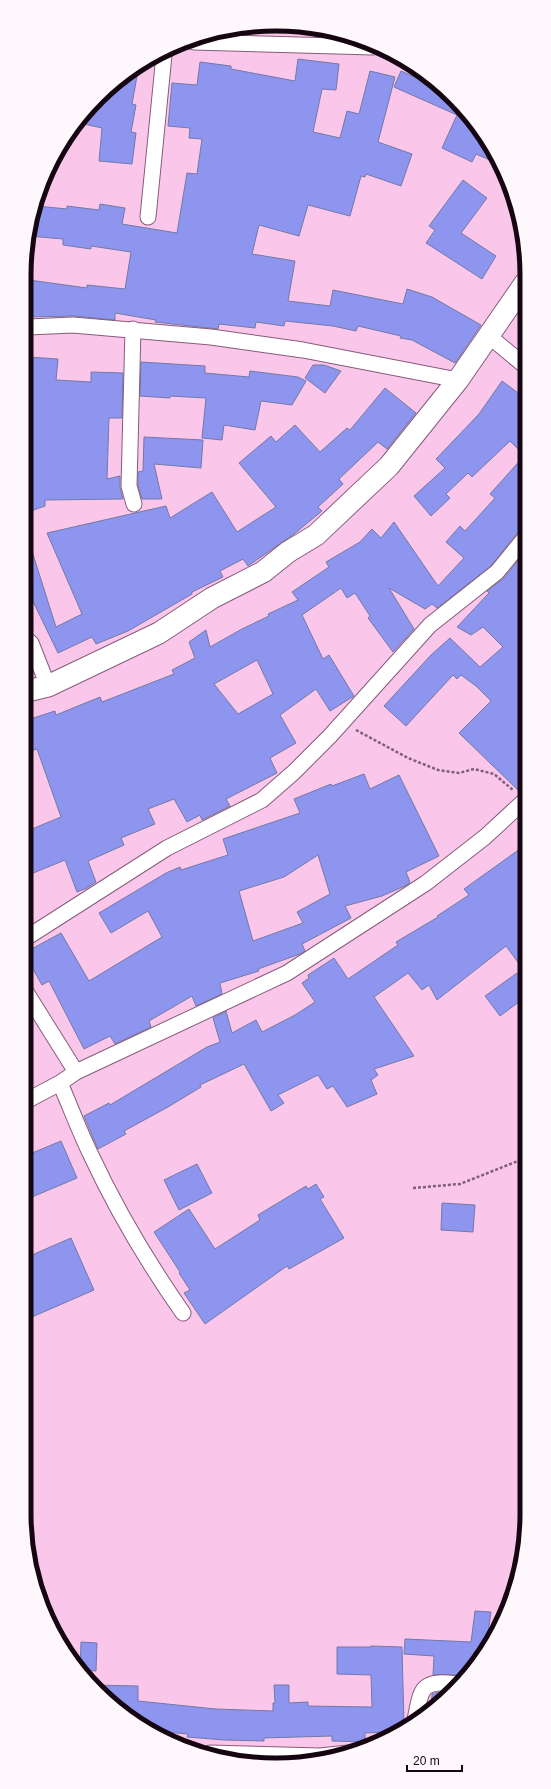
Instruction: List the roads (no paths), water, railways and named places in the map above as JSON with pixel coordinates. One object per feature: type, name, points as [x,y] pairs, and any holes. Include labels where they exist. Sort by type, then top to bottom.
[{"type":"street","points":[[202,42],[361,47]]},
{"type":"street","points":[[148,217],[164,58]]},
{"type":"street","points":[[31,690],[48,686],[159,632],[212,598],[263,572],[288,552],[316,535],[389,466],[458,380],[520,290]]},
{"type":"street","points":[[31,327],[73,325],[133,329],[211,337],[303,350],[458,380]]},
{"type":"street","points":[[133,329],[129,486],[134,504]]},
{"type":"street","points":[[489,336],[520,362]]},
{"type":"street","points":[[31,935],[114,884],[167,848],[262,800],[294,772],[342,723],[430,625],[496,572],[520,544]]},
{"type":"street","points":[[31,643],[48,686]]},
{"type":"street","points":[[31,1098],[60,1083],[76,1072],[287,973],[426,883],[485,837],[520,796]]},
{"type":"street","points":[[31,1000],[76,1072]]},
{"type":"street","points":[[60,1083],[90,1153],[118,1210],[159,1279],[183,1314]]},
{"type":"street","points":[[416,1713],[420,1693],[425,1686],[439,1682],[451,1683]]},
{"type":"street","points":[[231,1754],[309,1756]]}]
